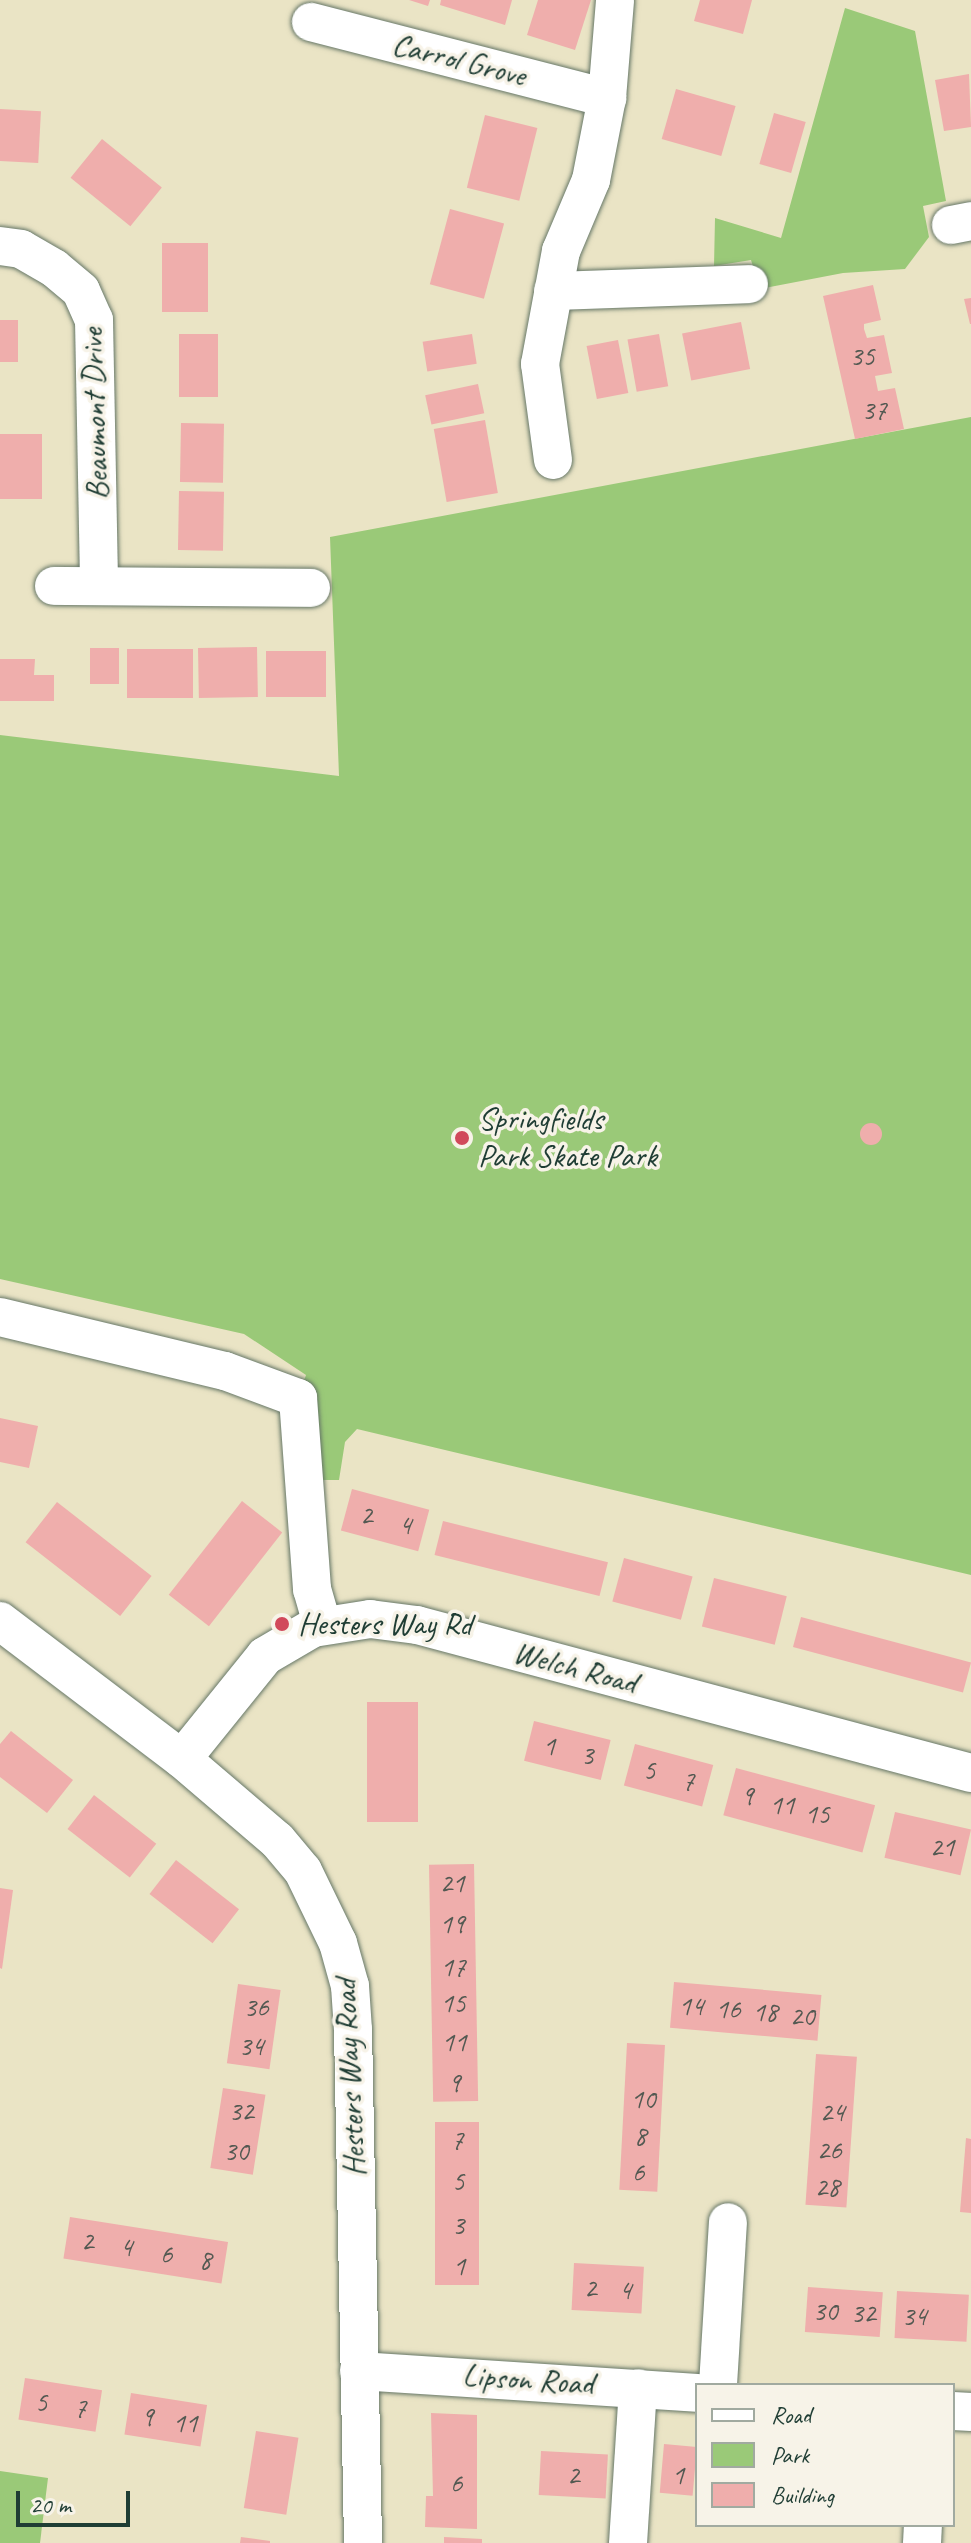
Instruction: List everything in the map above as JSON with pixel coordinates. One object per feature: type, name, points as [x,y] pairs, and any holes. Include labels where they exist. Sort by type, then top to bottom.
[{"type":"street","points":[[553,460],[540,364],[561,251],[591,180],[607,98],[615,0]]},
{"type":"street","name":"Carrol Grove","points":[[311,22],[607,98]]},
{"type":"street","name":"Beaumont Drive","points":[[0,246],[21,249],[54,268],[81,291],[94,320],[99,586]]},
{"type":"street","points":[[553,291],[749,284]]},
{"type":"street","points":[[54,586],[311,588]]},
{"type":"street","points":[[0,1317],[225,1371],[298,1398],[312,1589],[322,1625]]},
{"type":"street","name":"Welch Road","points":[[182,1759],[265,1656],[322,1625],[370,1619],[417,1625],[971,1773]]},
{"type":"street","name":"Hesters Way Road","points":[[0,1621],[182,1759],[277,1840],[303,1871],[338,1943],[350,1986],[353,2030],[363,2543]]},
{"type":"street","points":[[718,2383],[728,2222]]},
{"type":"street","name":"Lipson Road","points":[[359,2371],[695,2393]]},
{"type":"street","points":[[628,2543],[638,2388]]},
{"type":"green space","points":[[845,8],[915,31],[946,201],[923,206],[929,237],[905,269],[843,273],[760,289],[751,260],[714,266],[715,218],[781,238]]},
{"type":"green space","points":[[971,417],[971,1575],[357,1429],[345,1442],[339,1480],[303,1480],[298,1398],[306,1375],[244,1334],[0,1279],[0,735],[339,776],[330,537]]},
{"type":"green space","points":[[0,2471],[48,2478],[40,2543],[0,2543]]},
{"type":"building","points":[[409,0],[430,0],[428,6]]},
{"type":"building","points":[[441,0],[512,0],[505,25],[440,5]]},
{"type":"building","points":[[538,0],[591,0],[575,50],[527,35]]},
{"type":"building","points":[[700,0],[752,0],[743,34],[694,21]]},
{"type":"building","points":[[969,74],[971,127],[944,131],[935,80]]},
{"type":"building","points":[[676,89],[736,106],[721,156],[662,139]]},
{"type":"building","points":[[0,109],[41,111],[38,163],[0,161]]},
{"type":"building","points":[[774,113],[806,122],[791,173],[759,164]]},
{"type":"building","points":[[485,115],[537,128],[519,201],[467,188]]},
{"type":"building","points":[[102,139],[162,187],[130,226],[71,178]]},
{"type":"building","points":[[450,209],[504,223],[484,299],[430,284]]},
{"type":"building","points":[[162,243],[208,243],[208,312],[162,312]]},
{"type":"building","points":[[873,285],[881,320],[864,324],[864,329],[867,338],[884,335],[892,373],[875,376],[878,391],[895,388],[904,429],[855,439],[823,296]]},
{"type":"building","points":[[971,298],[971,324],[970,324],[964,299]]},
{"type":"building","points":[[0,320],[18,320],[18,362],[0,362]]},
{"type":"building","points":[[741,322],[750,369],[691,381],[682,333]]},
{"type":"building","points":[[179,334],[218,334],[218,397],[179,397]]},
{"type":"building","points":[[472,334],[477,364],[427,371],[423,342]]},
{"type":"building","points":[[659,334],[668,386],[637,392],[627,340]]},
{"type":"building","points":[[618,340],[628,393],[597,399],[587,346]]},
{"type":"building","points":[[478,384],[484,413],[431,425],[425,395]]},
{"type":"building","points":[[485,420],[498,493],[447,502],[434,429]]},
{"type":"building","points":[[181,423],[224,424],[223,483],[180,482]]},
{"type":"building","points":[[0,434],[42,434],[42,499],[0,499]]},
{"type":"building","points":[[179,491],[224,492],[223,551],[178,550]]},
{"type":"building","points":[[257,647],[258,697],[199,698],[198,648]]},
{"type":"building","points":[[90,648],[119,648],[119,684],[90,684]]},
{"type":"building","points":[[127,649],[193,649],[193,698],[127,698]]},
{"type":"building","points":[[266,651],[326,651],[326,697],[266,697]]},
{"type":"building","points":[[0,659],[35,659],[34,675],[54,675],[54,701],[0,701]]},
{"type":"building","points":[[871,1123],[882,1134],[871,1145],[860,1134]]},
{"type":"building","points":[[0,1418],[38,1426],[29,1468],[0,1462]]},
{"type":"building","points":[[352,1489],[429,1510],[418,1551],[341,1531]]},
{"type":"building","points":[[242,1501],[282,1532],[209,1626],[169,1595]]},
{"type":"building","points":[[57,1502],[152,1576],[120,1616],[26,1542]]},
{"type":"building","points":[[443,1521],[608,1562],[599,1596],[435,1555]]},
{"type":"building","points":[[624,1558],[693,1576],[681,1620],[612,1601]]},
{"type":"building","points":[[714,1578],[787,1596],[775,1645],[702,1627]]},
{"type":"building","points":[[801,1617],[971,1663],[963,1692],[793,1647]]},
{"type":"building","points":[[367,1702],[418,1702],[418,1822],[367,1822]]},
{"type":"building","points":[[534,1721],[611,1740],[601,1780],[524,1761]]},
{"type":"building","points":[[11,1731],[73,1780],[47,1813],[0,1777],[0,1744]]},
{"type":"building","points":[[635,1744],[713,1765],[702,1806],[624,1786]]},
{"type":"building","points":[[736,1768],[875,1805],[862,1853],[723,1815]]},
{"type":"building","points":[[94,1795],[156,1844],[130,1878],[68,1829]]},
{"type":"building","points":[[895,1812],[971,1830],[960,1875],[884,1858]]},
{"type":"building","points":[[176,1860],[239,1909],[213,1943],[150,1894]]},
{"type":"building","points":[[474,1864],[478,2101],[433,2102],[429,1865]]},
{"type":"building","points":[[0,1888],[13,1890],[2,1969],[0,1968]]},
{"type":"building","points":[[674,1982],[821,1995],[817,2041],[670,2028]]},
{"type":"building","points":[[238,1984],[281,1990],[269,2069],[227,2063]]},
{"type":"building","points":[[627,2043],[665,2045],[657,2192],[619,2190]]},
{"type":"building","points":[[816,2054],[857,2057],[846,2207],[805,2205]]},
{"type":"building","points":[[223,2088],[265,2095],[253,2175],[210,2168]]},
{"type":"building","points":[[435,2122],[479,2122],[479,2285],[435,2285]]},
{"type":"building","points":[[966,2138],[971,2139],[971,2213],[960,2212]]},
{"type":"building","points":[[70,2217],[228,2242],[221,2284],[63,2258]]},
{"type":"building","points":[[574,2263],[644,2267],[641,2314],[572,2310]]},
{"type":"building","points":[[808,2287],[883,2292],[880,2337],[805,2332]]},
{"type":"building","points":[[897,2291],[969,2295],[966,2342],[895,2338]]},
{"type":"building","points":[[25,2378],[102,2390],[95,2432],[18,2419]]},
{"type":"building","points":[[131,2393],[207,2405],[200,2447],[124,2434]]},
{"type":"building","points":[[431,2413],[477,2415],[477,2529],[425,2527],[426,2496],[433,2496]]},
{"type":"building","points":[[256,2431],[298,2438],[286,2515],[244,2508]]},
{"type":"building","points":[[664,2444],[695,2447],[693,2496],[660,2493]]},
{"type":"building","points":[[541,2451],[608,2455],[606,2498],[539,2495]]},
{"type":"building","points":[[241,2537],[270,2541],[270,2543],[240,2543]]},
{"type":"building","points":[[444,2537],[482,2539],[482,2543],[444,2543]]},
{"type":"place","name":"Springfields Park Skate Park","points":[[462,1138]]},
{"type":"place","name":"Hesters Way Rd","points":[[282,1624]]}]
